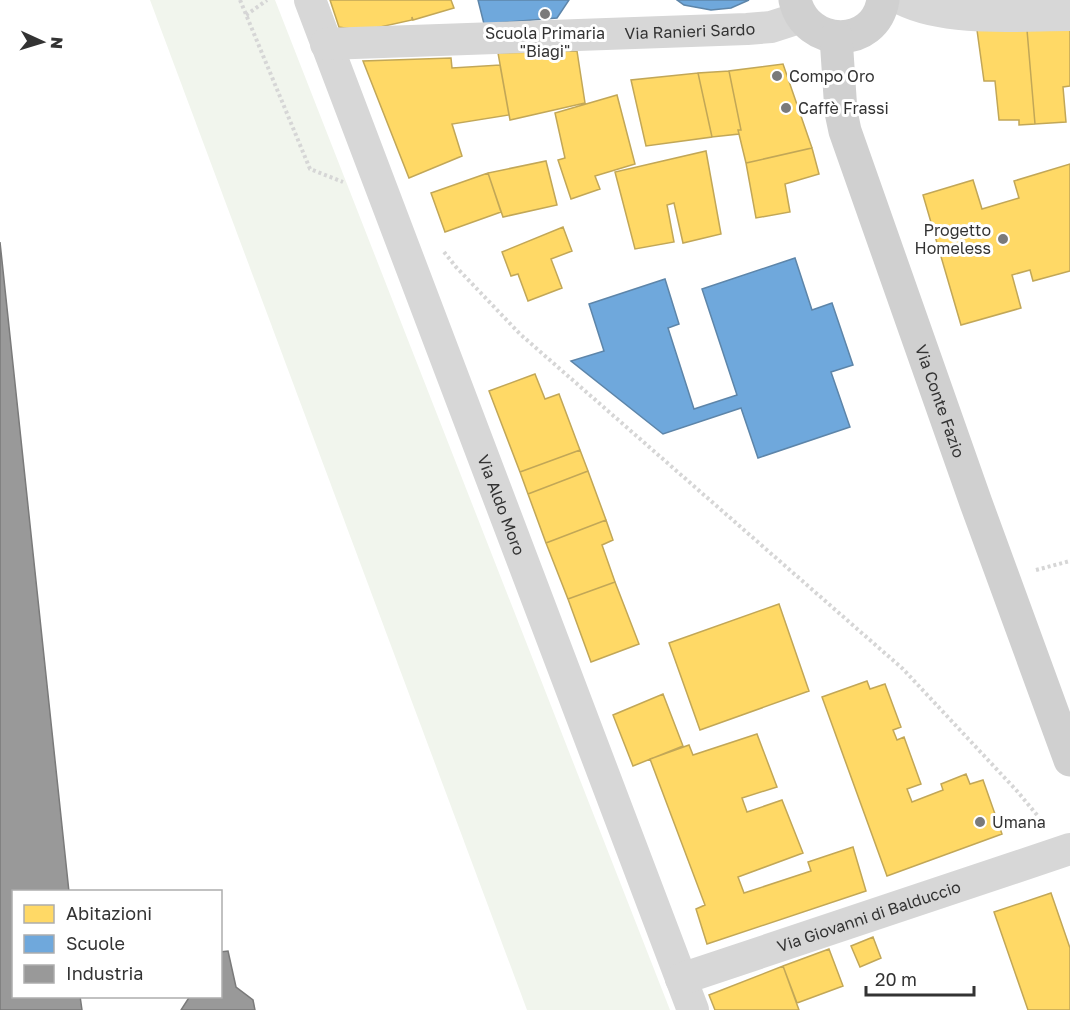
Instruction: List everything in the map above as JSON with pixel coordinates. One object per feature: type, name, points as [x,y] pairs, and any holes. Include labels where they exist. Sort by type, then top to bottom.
[{"type":"main road","points":[[799,8],[814,29],[824,35],[851,36],[865,29],[876,18],[883,0]]},
{"type":"main road","name":"Via Conte Fazio","points":[[836,37],[841,112],[845,131],[1070,760]]},
{"type":"street","name":"Via Aldo Moro","points":[[309,0],[693,1010]]},
{"type":"street","points":[[903,0],[928,10],[950,14],[1070,15]]},
{"type":"street","name":"Via Ranieri Sardo","points":[[326,44],[759,28],[771,27],[799,8]]},
{"type":"street","name":"Via Giovanni di Balduccio","points":[[681,979],[1063,851]]},
{"type":"path","points":[[240,0],[310,169],[352,186]]},
{"type":"path","points":[[246,15],[267,0]]},
{"type":"path","points":[[456,267],[520,334],[903,669],[1044,823]]},
{"type":"path","points":[[1031,572],[1070,561]]},
{"type":"shaded area","points":[[150,0],[275,0],[670,1010],[527,1010]]},
{"type":"building: Abitazioni","points":[[330,0],[451,0],[454,8],[362,31],[339,27]]},
{"type":"building: Abitazioni","points":[[977,30],[1027,30],[1035,124],[1019,125],[1019,120],[999,120],[995,81],[984,81]]},
{"type":"building: Abitazioni","points":[[1027,30],[1070,30],[1070,86],[1063,87],[1066,122],[1035,124]]},
{"type":"building: Abitazioni","points":[[577,51],[585,103],[510,120],[498,53]]},
{"type":"building: Abitazioni","points":[[451,58],[452,68],[500,65],[509,115],[452,124],[462,156],[409,178],[363,61]]},
{"type":"building: Abitazioni","points":[[783,64],[812,148],[746,163],[738,130],[741,130],[729,71]]},
{"type":"building: Abitazioni","points":[[729,71],[741,130],[738,130],[739,134],[712,137],[698,73]]},
{"type":"building: Abitazioni","points":[[698,73],[712,137],[646,146],[631,80]]},
{"type":"building: Abitazioni","points":[[617,95],[635,164],[595,176],[600,189],[571,199],[558,160],[565,158],[555,113]]},
{"type":"building: Abitazioni","points":[[812,148],[819,174],[785,184],[790,212],[756,218],[746,163]]},
{"type":"building: Abitazioni","points":[[706,151],[721,234],[683,243],[674,203],[667,205],[674,242],[635,249],[615,172]]},
{"type":"building: Abitazioni","points":[[546,161],[557,205],[503,217],[488,173]]},
{"type":"building: Abitazioni","name":"Progetto Homeless","points":[[1070,164],[1070,271],[1033,281],[1030,270],[1012,275],[1021,308],[961,325],[923,195],[973,180],[982,209],[1019,198],[1014,181]]},
{"type":"building: Abitazioni","points":[[488,173],[501,212],[445,232],[431,193]]},
{"type":"building: Abitazioni","points":[[563,227],[572,251],[551,259],[562,288],[528,301],[518,274],[511,276],[502,252]]},
{"type":"building: Abitazioni","points":[[535,374],[545,399],[559,394],[580,450],[520,472],[489,391]]},
{"type":"building: Abitazioni","points":[[580,450],[588,471],[528,494],[520,472]]},
{"type":"building: Abitazioni","points":[[588,471],[606,520],[546,543],[528,494]]},
{"type":"building: Abitazioni","points":[[606,520],[613,540],[602,545],[615,582],[568,599],[546,543]]},
{"type":"building: Abitazioni","points":[[615,582],[639,644],[591,662],[568,599]]},
{"type":"building: Abitazioni","points":[[779,604],[809,691],[700,730],[669,643]]},
{"type":"building: Abitazioni","points":[[867,681],[870,689],[885,684],[901,727],[893,730],[897,740],[904,737],[921,784],[907,789],[912,802],[943,790],[941,784],[966,774],[970,784],[983,780],[1002,834],[887,876],[822,697]]},
{"type":"building: Abitazioni","points":[[663,694],[683,746],[633,766],[613,715]]},
{"type":"building: Abitazioni","points":[[757,734],[777,787],[742,798],[747,812],[782,800],[803,853],[738,877],[744,893],[811,871],[808,862],[853,847],[866,891],[707,944],[696,909],[705,905],[650,759],[689,745],[693,755]]},
{"type":"building: Abitazioni","points":[[1051,893],[1070,948],[1070,1010],[1028,1010],[994,912]]},
{"type":"building: Abitazioni","points":[[873,937],[881,958],[860,967],[851,946]]},
{"type":"building: Abitazioni","points":[[829,949],[843,986],[797,1003],[783,966]]},
{"type":"building: Abitazioni","points":[[783,966],[799,1010],[715,1010],[709,995]]},
{"type":"building: Scuole","points":[[478,0],[569,0],[557,18],[484,24]]},
{"type":"building: Scuole","points":[[677,0],[749,0],[731,8],[711,10],[684,5]]},
{"type":"building: Scuole","points":[[795,258],[812,310],[832,303],[853,365],[831,372],[850,427],[758,458],[741,408],[663,434],[571,361],[604,351],[589,304],[665,279],[679,324],[668,328],[694,409],[737,395],[702,289]]},
{"type":"building: Industria","points":[[0,242],[69,890],[12,890],[12,998],[80,998],[82,1010],[0,1010]]},
{"type":"building: Industria","points":[[228,951],[236,987],[253,1000],[255,1010],[181,1010],[189,998],[222,998],[222,952]]},
{"type":"place","name":"Scuola Primaria \"Biagi\"","points":[[545,14]]},
{"type":"place","name":"Compo Oro","points":[[777,76]]},
{"type":"place","name":"Caffè Frassi","points":[[786,108]]},
{"type":"place","name":"Progetto Homeless","points":[[1003,239]]},
{"type":"place","name":"Umana","points":[[980,822]]}]
